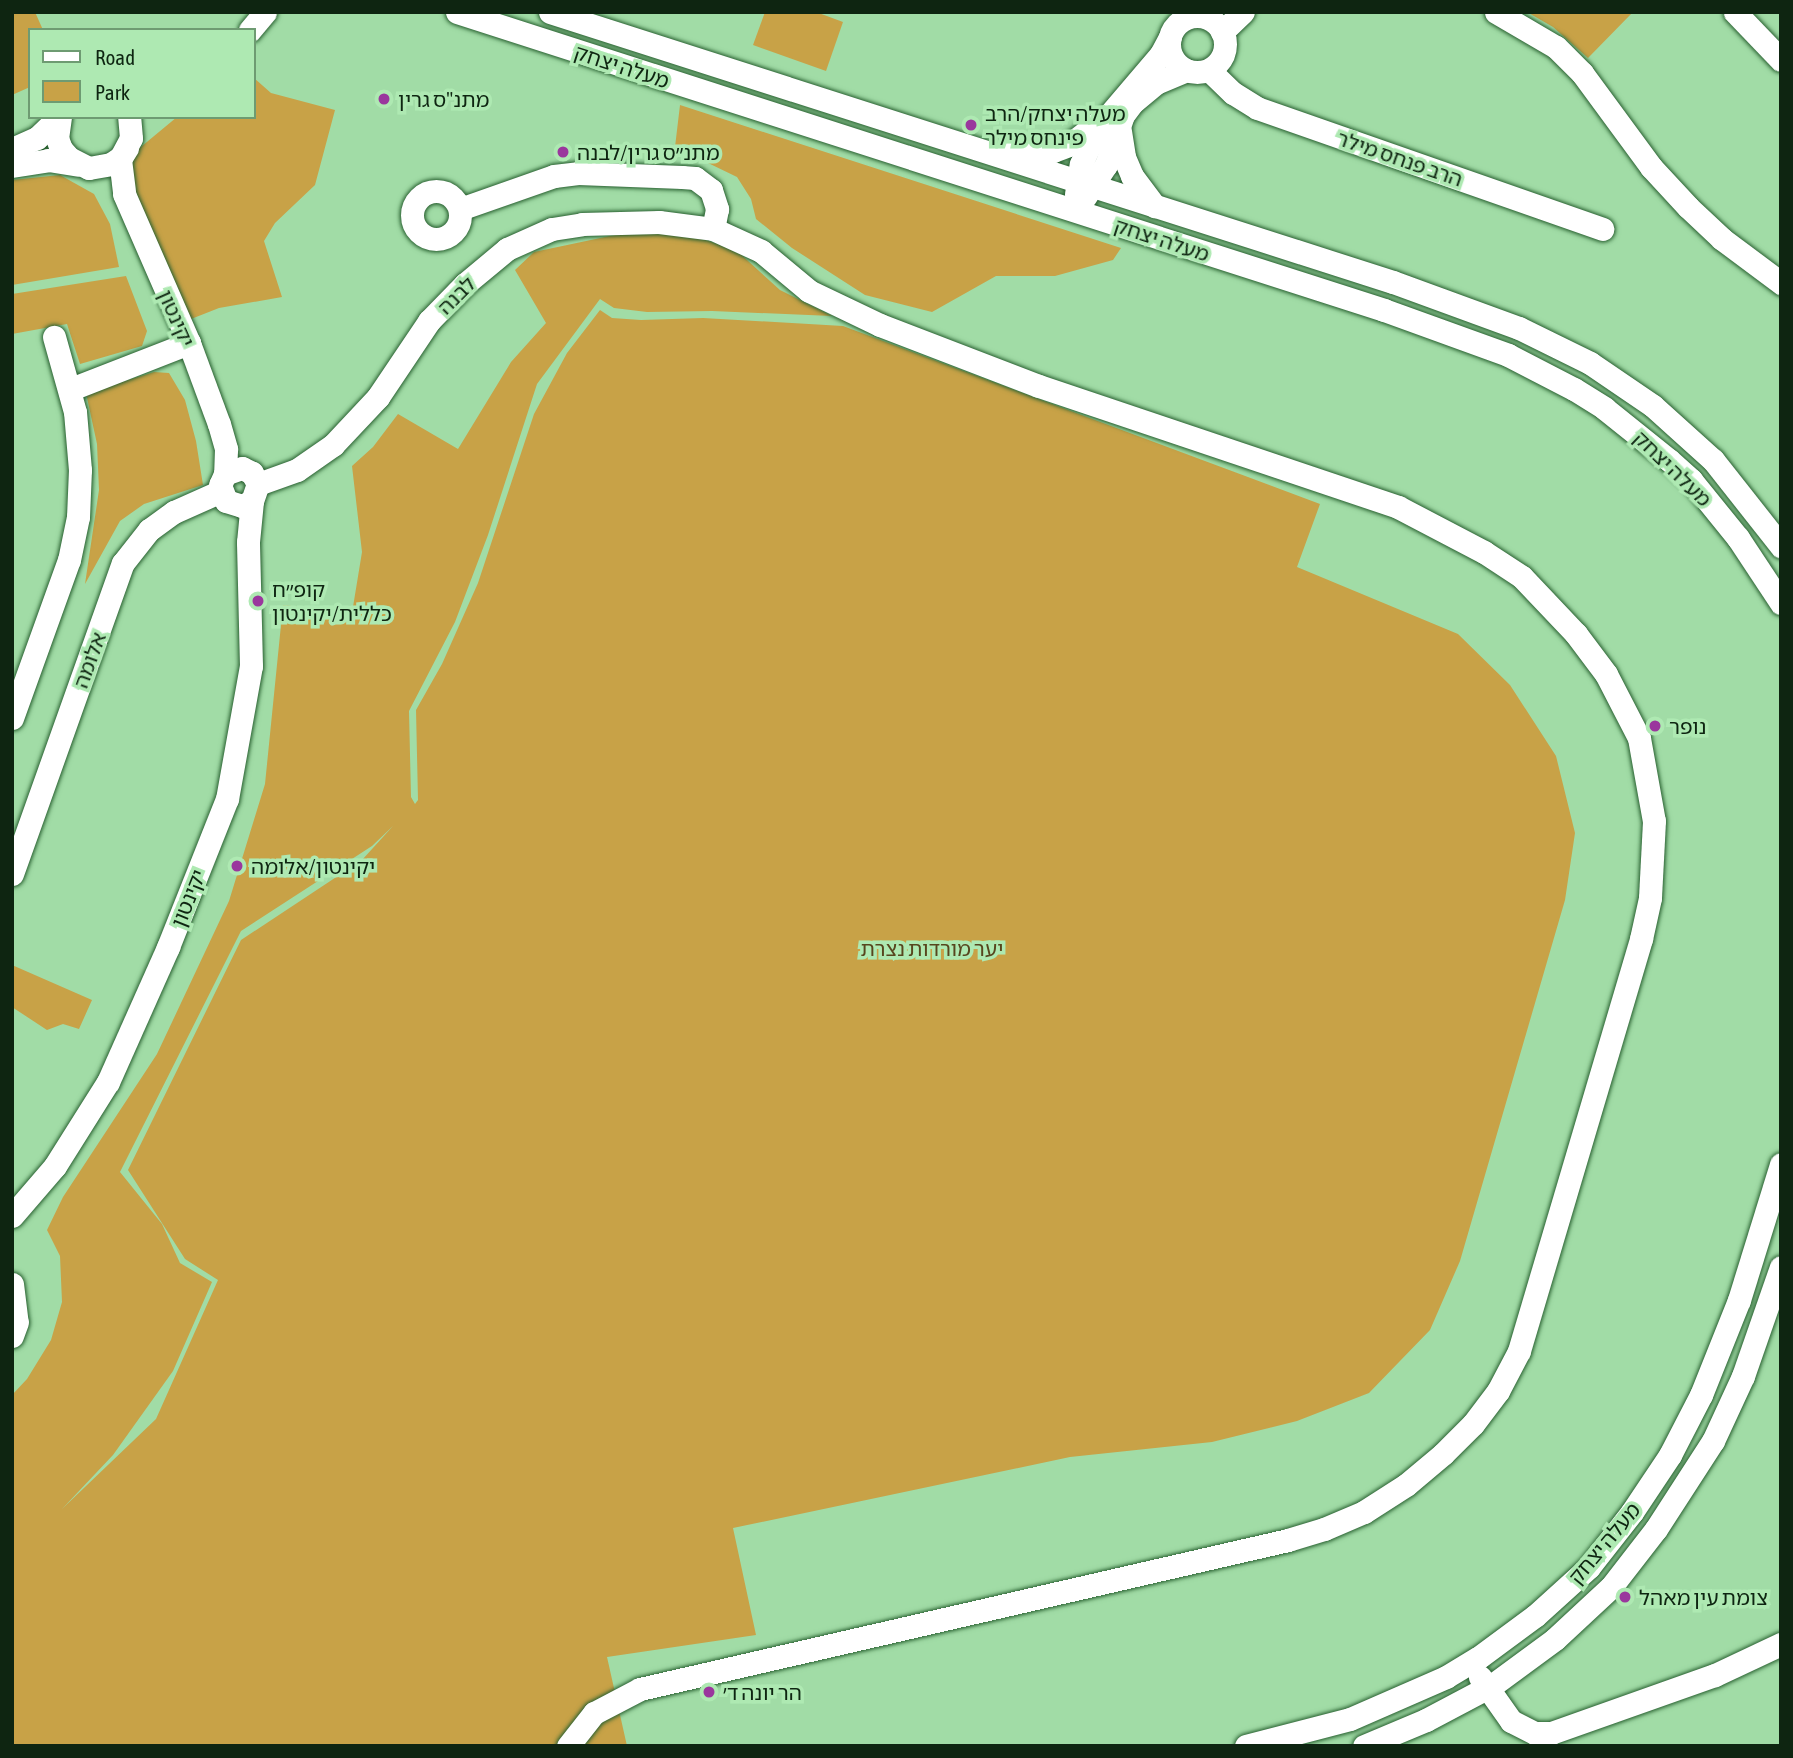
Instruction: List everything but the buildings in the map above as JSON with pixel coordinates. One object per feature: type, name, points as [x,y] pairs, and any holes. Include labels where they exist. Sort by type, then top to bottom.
[{"type":"street","points":[[252,28],[265,12]]},
{"type":"street","name":"מעלה יצחק","points":[[457,12],[1433,327],[1507,355],[1574,388],[1634,429],[1691,480],[1738,538],[1781,603]]},
{"type":"street","name":"מעלה יצחק","points":[[550,12],[1483,313],[1590,363],[1653,406],[1713,460],[1781,546]]},
{"type":"street","points":[[1222,32],[1243,12]]},
{"type":"street","points":[[1496,12],[1556,47],[1582,73],[1651,167],[1688,207],[1740,254],[1781,283]]},
{"type":"street","points":[[1735,12],[1781,60]]},
{"type":"street","points":[[995,154],[1053,151],[1115,119],[1161,54],[1175,24],[1194,17],[1204,17],[1222,32],[1225,47],[1223,56],[1209,70],[1186,70],[1144,92],[1115,119],[1087,149],[1085,183],[1074,211]]},
{"type":"street","points":[[1175,24],[1170,52],[1174,61],[1186,70]]},
{"type":"street","name":"הרב פנחס מילר","points":[[1209,70],[1233,93],[1257,108],[1602,229]]},
{"type":"street","points":[[12,149],[37,138],[57,119]]},
{"type":"street","name":"יקינטון","points":[[59,119],[57,138],[61,149],[83,166],[98,172],[131,214]]},
{"type":"street","points":[[12,166],[48,160],[83,166],[111,164],[141,119]]},
{"type":"street","points":[[1115,119],[1124,157],[1132,176],[1155,205]]},
{"type":"street","name":"יקינטון","points":[[12,1216],[55,1166],[108,1082],[168,947],[227,800],[245,713],[251,666],[248,542],[239,487],[189,344],[131,214],[120,159],[129,134]]},
{"type":"street","points":[[460,209],[554,176],[578,173],[695,178],[711,190],[717,209],[713,229]]},
{"type":"street","name":"לבנה","points":[[239,487],[297,470],[333,444],[378,397],[411,345],[438,311],[507,249],[552,229],[582,223],[659,222],[713,229],[761,251],[809,291],[880,325],[1039,386],[1332,482],[1398,507],[1484,552],[1522,577],[1568,625],[1606,674],[1639,738],[1654,821],[1654,860],[1641,939],[1519,1351],[1498,1391],[1473,1424],[1406,1485],[1364,1512],[1288,1540],[640,1689],[594,1713],[568,1746]]},
{"type":"street","points":[[12,718],[69,560],[78,517],[80,470],[71,388],[54,337]]},
{"type":"street","points":[[71,388],[189,344]]},
{"type":"street","name":"אלומה","points":[[13,870],[123,563],[149,530],[174,512],[239,487]]},
{"type":"street","name":"מעלה יצחק","points":[[1246,1746],[1350,1719],[1413,1693],[1471,1663],[1535,1616],[1589,1566],[1632,1512],[1670,1455],[1715,1364],[1739,1300],[1781,1164]]},
{"type":"street","name":"מעלה יצחק","points":[[1364,1746],[1426,1720],[1487,1688],[1555,1639],[1594,1604],[1634,1560],[1695,1470],[1728,1408],[1760,1330],[1781,1267]]},
{"type":"street","points":[[12,1284],[17,1322],[12,1336]]},
{"type":"street","points":[[1471,1663],[1511,1721],[1535,1733],[1551,1733],[1715,1675],[1781,1644]]},
{"type":"green space","points":[[12,12],[35,12],[42,28],[28,28],[28,88],[12,95]]},
{"type":"green space","points":[[765,12],[816,12],[843,22],[826,71],[753,45]]},
{"type":"green space","points":[[1527,12],[1633,12],[1588,58],[1553,27]]},
{"type":"green space","points":[[256,80],[271,93],[335,110],[315,185],[275,223],[264,241],[282,297],[219,308],[186,321],[128,175],[136,151],[175,119],[256,119]]},
{"type":"green space","points":[[680,105],[1121,248],[1113,260],[1055,276],[996,276],[932,312],[865,295],[792,248],[756,219],[751,199],[737,177],[675,147]]},
{"type":"green space","points":[[60,175],[94,194],[110,224],[119,267],[12,285],[12,180]]},
{"type":"green space","name":"יער מורדות נצרת","points":[[643,229],[702,239],[736,250],[780,290],[832,316],[712,311],[647,312],[614,308],[600,299],[537,384],[488,535],[455,622],[409,711],[411,797],[415,804],[418,800],[416,710],[442,664],[478,583],[534,414],[567,353],[600,310],[612,318],[641,320],[703,318],[843,326],[1320,504],[1297,567],[1458,634],[1510,685],[1556,756],[1575,833],[1565,900],[1460,1261],[1430,1330],[1369,1393],[1297,1421],[1212,1442],[1070,1457],[733,1528],[756,1635],[607,1657],[627,1746],[12,1746],[12,1395],[27,1379],[51,1340],[62,1302],[60,1256],[47,1230],[63,1197],[157,1054],[229,901],[265,784],[283,605],[352,613],[362,552],[352,466],[373,447],[398,414],[458,449],[511,362],[546,323],[515,270],[534,252]],"holes":[[[393,826],[362,860],[241,940],[128,1170],[185,1259],[218,1280],[156,1419],[62,1509],[113,1455],[173,1371],[212,1282],[180,1263],[162,1224],[120,1172],[241,931],[372,846]]]},
{"type":"green space","points":[[126,276],[147,331],[142,346],[80,364],[67,324],[12,334],[12,294]]},
{"type":"green space","points":[[154,372],[169,373],[185,400],[196,441],[203,485],[144,504],[120,521],[85,584],[99,490],[97,444],[86,393]]},
{"type":"green space","points":[[12,965],[92,1000],[79,1029],[63,1024],[47,1030],[12,1007]]},
{"type":"place","name":"מתנ\"ס גרין","points":[[384,99]]},
{"type":"place","name":"מעלה יצחק/הרב פינחס מילר","points":[[971,125]]},
{"type":"place","name":"מתנ״ס גרין/לבנה","points":[[563,152]]},
{"type":"place","name":"קופ״ח כללית/יקינטון","points":[[258,601]]},
{"type":"place","name":"נופר","points":[[1655,726]]},
{"type":"place","name":"יקינטון/אלומה","points":[[237,866]]},
{"type":"place","name":"צומת עין מאהל","points":[[1625,1597]]},
{"type":"place","name":"הר יונה ד׳","points":[[709,1692]]}]
